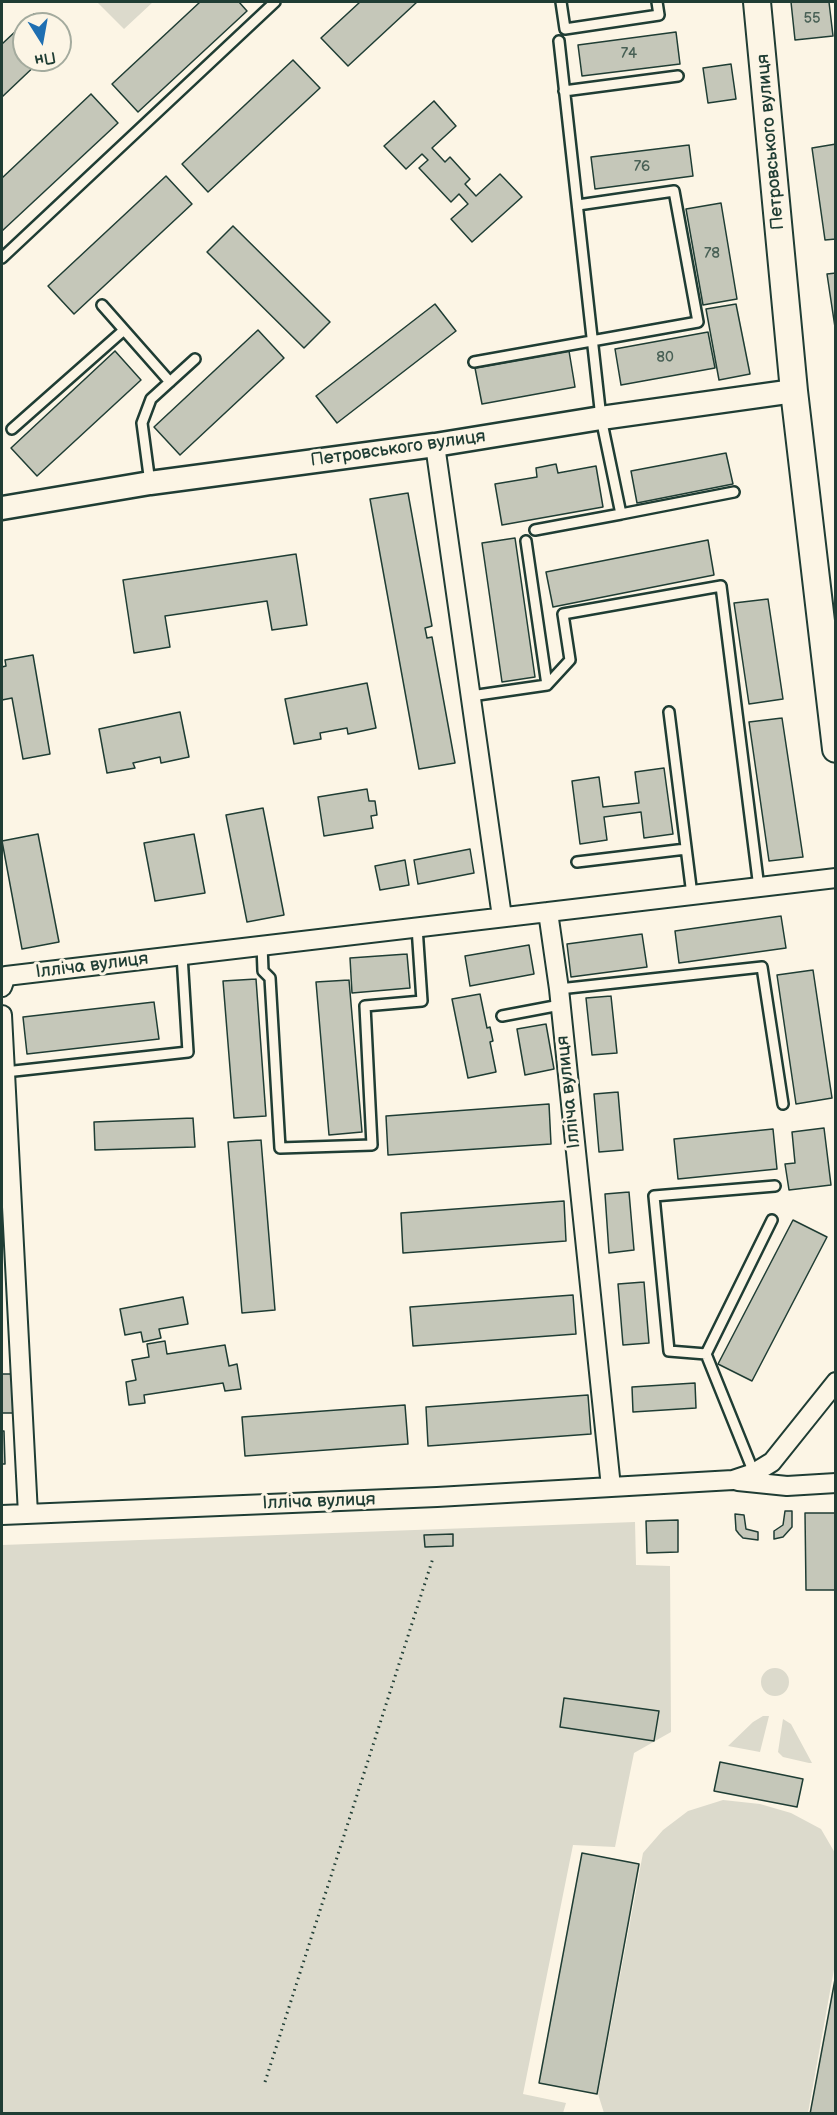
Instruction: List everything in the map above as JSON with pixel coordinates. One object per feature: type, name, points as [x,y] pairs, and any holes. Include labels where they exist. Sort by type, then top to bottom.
[{"type":"main road","name":"Петровського вулиця","points":[[757,2],[794,391],[822,599],[836,749]]},
{"type":"street","name":"Петровського вулиця","points":[[2,508],[150,483],[435,445],[602,418],[794,391]]},
{"type":"street","points":[[435,445],[502,917]]},
{"type":"street","name":"Ілліча вулиця","points":[[2,987],[6,976],[836,879]]},
{"type":"street","name":"Ілліча вулиця","points":[[548,912],[560,997],[611,1486]]},
{"type":"street","points":[[2,1015],[6,1165],[28,1514]]},
{"type":"street","name":"Ілліча вулиця","points":[[2,1515],[425,1497],[733,1480],[754,1473],[772,1461],[836,1382]]},
{"type":"street","points":[[733,1480],[787,1486],[836,1483]]},
{"type":"lane","points":[[2,258],[275,2]]},
{"type":"lane","points":[[561,2],[565,29],[659,15],[657,2]]},
{"type":"lane","points":[[559,42],[602,418],[621,514]]},
{"type":"lane","points":[[564,91],[678,76]]},
{"type":"lane","points":[[474,362],[698,322],[674,190],[578,205]]},
{"type":"lane","points":[[102,305],[170,382]]},
{"type":"lane","points":[[12,429],[124,330]]},
{"type":"lane","points":[[150,483],[142,423],[151,399],[195,359]]},
{"type":"lane","points":[[535,530],[734,492]]},
{"type":"lane","points":[[526,541],[547,686]]},
{"type":"lane","points":[[471,696],[547,686],[570,660],[563,614],[721,586],[759,888]]},
{"type":"lane","points":[[669,712],[692,895]]},
{"type":"lane","points":[[577,862],[687,849]]},
{"type":"lane","points":[[262,945],[263,971],[270,978],[280,1148],[372,1145],[365,1006],[422,1001],[417,927]]},
{"type":"lane","points":[[5,1072],[188,1052],[182,955]]},
{"type":"lane","points":[[502,1016],[560,997],[762,967],[783,1104]]},
{"type":"lane","points":[[706,1354],[669,1351],[654,1196],[775,1186]]},
{"type":"lane","points":[[754,1473],[706,1354],[772,1220]]},
{"type":"path","points":[[265,2082],[433,1558]]},
{"type":"shaded area","points":[[97,2],[153,2],[124,29]]},
{"type":"shaded area","points":[[635,1522],[636,1565],[670,1566],[671,1732],[634,1753],[615,1847],[573,1845],[523,2094],[566,2103],[563,2113],[2,2113],[2,1545]]},
{"type":"shaded area","points":[[775,1668],[785,1672],[789,1682],[785,1692],[775,1696],[765,1692],[761,1682],[765,1672]]},
{"type":"shaded area","points":[[763,1716],[769,1716],[760,1752],[728,1746],[753,1722]]},
{"type":"shaded area","points":[[783,1719],[791,1724],[812,1763],[783,1757],[778,1752]]},
{"type":"shaded area","points":[[723,1800],[760,1804],[791,1813],[821,1829],[835,1853],[835,1964],[808,2113],[604,2113],[598,2094],[643,1853],[663,1830],[688,1811]]},
{"type":"building","points":[[200,2],[239,2],[247,11],[138,112],[112,84]]},
{"type":"building","points":[[360,2],[417,2],[348,66],[321,38]]},
{"type":"building","points":[[791,2],[829,2],[833,36],[795,40]]},
{"type":"building","points":[[676,32],[680,64],[582,76],[578,45]]},
{"type":"building","points":[[12,35],[12,72],[28,72],[2,97],[2,44]]},
{"type":"building","points":[[293,60],[320,88],[208,192],[182,164]]},
{"type":"building","points":[[731,64],[736,99],[708,103],[703,68]]},
{"type":"building","points":[[91,94],[118,123],[2,231],[2,178]]},
{"type":"building","points":[[434,101],[456,126],[432,148],[445,162],[450,157],[470,179],[465,184],[476,196],[500,174],[522,197],[472,242],[451,219],[468,204],[459,194],[451,202],[419,168],[428,160],[422,154],[406,169],[384,146]]},
{"type":"building","points":[[836,144],[836,239],[825,240],[812,148]]},
{"type":"building","points":[[689,145],[693,176],[595,189],[591,157]]},
{"type":"building","points":[[166,176],[192,204],[74,314],[48,286]]},
{"type":"building","points":[[721,203],[737,299],[703,305],[686,209]]},
{"type":"building","points":[[233,226],[330,322],[304,348],[207,252]]},
{"type":"building","points":[[836,273],[836,334],[827,274]]},
{"type":"building","points":[[435,304],[456,331],[337,423],[316,396]]},
{"type":"building","points":[[736,304],[750,374],[719,380],[706,309]]},
{"type":"building","points":[[258,330],[284,358],[180,455],[154,427]]},
{"type":"building","points":[[708,332],[715,368],[621,385],[615,349]]},
{"type":"building","points":[[115,351],[141,380],[37,476],[11,448]]},
{"type":"building","points":[[569,351],[575,387],[482,404],[475,368]]},
{"type":"building","points":[[726,453],[733,484],[637,503],[631,471]]},
{"type":"building","points":[[556,464],[558,473],[596,466],[603,507],[502,525],[495,484],[537,477],[536,468]]},
{"type":"building","points":[[408,493],[432,626],[425,628],[427,638],[432,637],[455,763],[419,769],[370,499]]},
{"type":"building","points":[[515,538],[535,677],[502,682],[482,543]]},
{"type":"building","points":[[708,540],[714,575],[553,607],[546,572]]},
{"type":"building","points":[[296,554],[307,625],[272,630],[267,601],[165,616],[170,647],[134,653],[123,580]]},
{"type":"building","points":[[768,599],[783,699],[749,704],[734,603]]},
{"type":"building","points":[[33,655],[50,754],[23,759],[12,698],[2,700],[2,667],[6,666],[5,660]]},
{"type":"building","points":[[367,683],[376,728],[348,734],[347,728],[320,733],[321,739],[294,744],[285,699]]},
{"type":"building","points":[[180,712],[189,757],[161,763],[160,757],[133,763],[135,768],[107,773],[99,729]]},
{"type":"building","points":[[782,718],[803,857],[769,861],[749,722]]},
{"type":"building","points":[[664,768],[673,834],[644,838],[641,812],[604,817],[607,840],[580,844],[572,781],[599,777],[603,807],[639,803],[635,772]]},
{"type":"building","points":[[367,789],[369,801],[375,801],[377,815],[371,816],[373,828],[324,836],[318,797]]},
{"type":"building","points":[[263,808],[284,915],[247,922],[226,815]]},
{"type":"building","points":[[38,834],[59,942],[22,949],[2,841]]},
{"type":"building","points":[[194,834],[205,893],[155,901],[144,843]]},
{"type":"building","points":[[470,849],[474,873],[418,884],[414,860]]},
{"type":"building","points":[[405,860],[409,885],[380,890],[375,866]]},
{"type":"building","points":[[781,916],[786,948],[679,963],[675,931]]},
{"type":"building","points":[[642,934],[647,967],[571,977],[567,944]]},
{"type":"building","points":[[529,945],[534,974],[470,986],[465,956]]},
{"type":"building","points":[[407,954],[410,988],[352,993],[350,958]]},
{"type":"building","points":[[813,970],[832,1098],[796,1104],[777,975]]},
{"type":"building","points":[[256,979],[266,1116],[234,1118],[223,981]]},
{"type":"building","points":[[349,980],[362,1132],[329,1135],[316,982]]},
{"type":"building","points":[[480,994],[487,1028],[490,1027],[493,1041],[490,1042],[496,1072],[468,1078],[452,999]]},
{"type":"building","points":[[611,996],[617,1053],[592,1055],[586,998]]},
{"type":"building","points":[[154,1002],[159,1039],[27,1054],[23,1017]]},
{"type":"building","points":[[546,1024],[554,1069],[525,1075],[517,1029]]},
{"type":"building","points":[[618,1092],[623,1150],[599,1152],[594,1094]]},
{"type":"building","points":[[549,1104],[551,1144],[388,1155],[386,1116]]},
{"type":"building","points":[[193,1118],[195,1147],[95,1150],[94,1122]]},
{"type":"building","points":[[824,1128],[831,1185],[789,1190],[785,1164],[795,1163],[792,1132]]},
{"type":"building","points":[[773,1129],[777,1169],[678,1179],[674,1139]]},
{"type":"building","points":[[261,1140],[275,1310],[242,1313],[228,1142]]},
{"type":"building","points":[[629,1192],[634,1250],[609,1253],[605,1194]]},
{"type":"building","points":[[564,1201],[566,1241],[403,1253],[401,1213]]},
{"type":"building","points":[[793,1220],[827,1237],[752,1381],[718,1364]]},
{"type":"building","points":[[644,1282],[649,1343],[623,1345],[618,1284]]},
{"type":"building","points":[[573,1295],[576,1334],[413,1346],[410,1307]]},
{"type":"building","points":[[183,1297],[188,1324],[159,1329],[161,1338],[143,1342],[141,1332],[125,1335],[120,1309]]},
{"type":"building","points":[[165,1341],[167,1354],[225,1345],[229,1366],[237,1364],[241,1389],[225,1391],[223,1383],[144,1395],[145,1403],[129,1405],[126,1382],[136,1380],[132,1360],[149,1357],[147,1344]]},
{"type":"building","points":[[2,1374],[13,1374],[13,1413],[2,1413]]},
{"type":"building","points":[[695,1383],[696,1408],[633,1412],[632,1387]]},
{"type":"building","points":[[588,1395],[591,1434],[428,1446],[426,1407]]},
{"type":"building","points":[[405,1405],[408,1444],[245,1456],[242,1417]]},
{"type":"building","points":[[2,1431],[4,1431],[5,1464],[2,1464]]},
{"type":"building","points":[[785,1511],[792,1511],[792,1527],[783,1537],[774,1539],[774,1531],[783,1525]]},
{"type":"building","points":[[805,1513],[836,1513],[836,1590],[806,1590]]},
{"type":"building","points":[[735,1514],[744,1515],[746,1529],[758,1532],[758,1540],[743,1538],[739,1534],[736,1530]]},
{"type":"building","points":[[678,1520],[678,1552],[647,1553],[646,1521]]},
{"type":"building","points":[[453,1534],[453,1546],[425,1547],[424,1535]]},
{"type":"building","points":[[564,1698],[659,1711],[654,1741],[560,1727]]},
{"type":"building","points":[[720,1762],[803,1779],[797,1807],[714,1791]]},
{"type":"building","points":[[582,1853],[639,1864],[597,2094],[539,2083]]},
{"type":"building","points":[[836,1974],[836,2114],[810,2114]]}]
